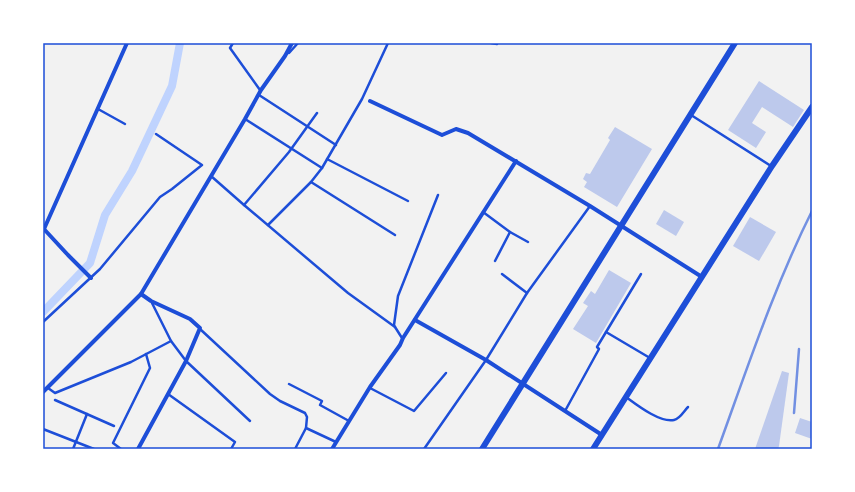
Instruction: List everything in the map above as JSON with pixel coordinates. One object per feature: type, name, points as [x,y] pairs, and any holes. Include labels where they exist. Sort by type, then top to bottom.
[{"type":"street","points":[[91,278],[44,228],[127,43]]},
{"type":"street","points":[[43,392],[141,294],[246,119],[260,92],[285,56],[292,43]]},
{"type":"street","points":[[482,449],[735,43]]},
{"type":"street","points":[[370,101],[442,135],[456,129],[468,132],[590,206],[702,277]]},
{"type":"street","points":[[593,449],[772,166],[812,107]]},
{"type":"street","points":[[332,449],[370,388],[400,345],[402,338],[516,161]]},
{"type":"street","points":[[138,449],[186,362],[200,328],[190,319],[151,301],[141,294]]},
{"type":"street","points":[[415,320],[486,360],[602,435]]},
{"type":"lane","points":[[233,43],[230,48],[260,92],[336,145]]},
{"type":"lane","points":[[285,56],[298,43]]},
{"type":"lane","points":[[268,225],[311,182],[322,168],[362,99],[388,43]]},
{"type":"lane","points":[[491,43],[497,44]]},
{"type":"lane","points":[[98,109],[126,124]]},
{"type":"lane","points":[[244,206],[292,148],[317,114]]},
{"type":"lane","points":[[690,115],[772,166]]},
{"type":"lane","points":[[246,119],[322,168]]},
{"type":"lane","points":[[43,322],[100,269],[160,197],[202,165],[156,134]]},
{"type":"lane","points":[[327,159],[408,201]]},
{"type":"lane","points":[[212,176],[244,206],[348,293],[395,327],[402,338]]},
{"type":"lane","points":[[311,182],[395,235]]},
{"type":"lane","points":[[395,327],[398,296],[412,256],[438,195]]},
{"type":"lane","points":[[424,449],[486,360],[527,293],[590,206]]},
{"type":"lane","points":[[483,212],[510,232],[528,242]]},
{"type":"lane","points":[[495,261],[510,232]]},
{"type":"lane","points":[[502,274],[527,293]]},
{"type":"lane","points":[[565,411],[599,349],[597,347],[641,274]]},
{"type":"lane","points":[[151,301],[172,341],[186,362],[250,421]]},
{"type":"lane","points":[[200,328],[270,394],[305,414],[307,417],[306,428],[295,449]]},
{"type":"lane","points":[[606,332],[650,359]]},
{"type":"lane","points":[[48,388],[55,394],[130,362],[172,341]]},
{"type":"lane","points":[[121,449],[113,443],[150,368],[146,354]]},
{"type":"lane","points":[[370,388],[414,411],[446,373]]},
{"type":"lane","points":[[289,384],[322,401],[320,405],[349,422]]},
{"type":"lane","points":[[168,394],[235,442],[231,449]]},
{"type":"lane","points":[[626,397],[653,415],[669,420],[678,418],[688,407]]},
{"type":"lane","points":[[56,400],[114,426]]},
{"type":"lane","points":[[73,449],[87,414]]},
{"type":"lane","points":[[306,428],[337,442]]},
{"type":"lane","points":[[43,429],[94,449]]},
{"type":"building","points":[[759,81],[804,110],[793,127],[762,107],[752,123],[766,132],[756,148],[728,130]]},
{"type":"building","points":[[615,127],[652,149],[617,207],[584,187],[587,182],[583,179],[586,173],[590,174],[610,140],[608,138]]},
{"type":"building","points":[[664,210],[684,222],[676,236],[656,224]]},
{"type":"building","points":[[750,217],[776,232],[759,261],[733,246]]},
{"type":"building","points":[[609,270],[631,283],[596,343],[573,329],[588,306],[583,303],[591,291],[595,294]]},
{"type":"building","points":[[782,371],[789,373],[778,449],[755,449]]},
{"type":"building","points":[[800,418],[812,422],[812,439],[795,433]]},
{"type":"waterway","points":[[43,312],[90,263],[105,215],[132,171],[172,86],[180,43]]},
{"type":"railway","points":[[718,449],[773,299],[812,211]]},
{"type":"railway","points":[[794,413],[799,349]]}]
